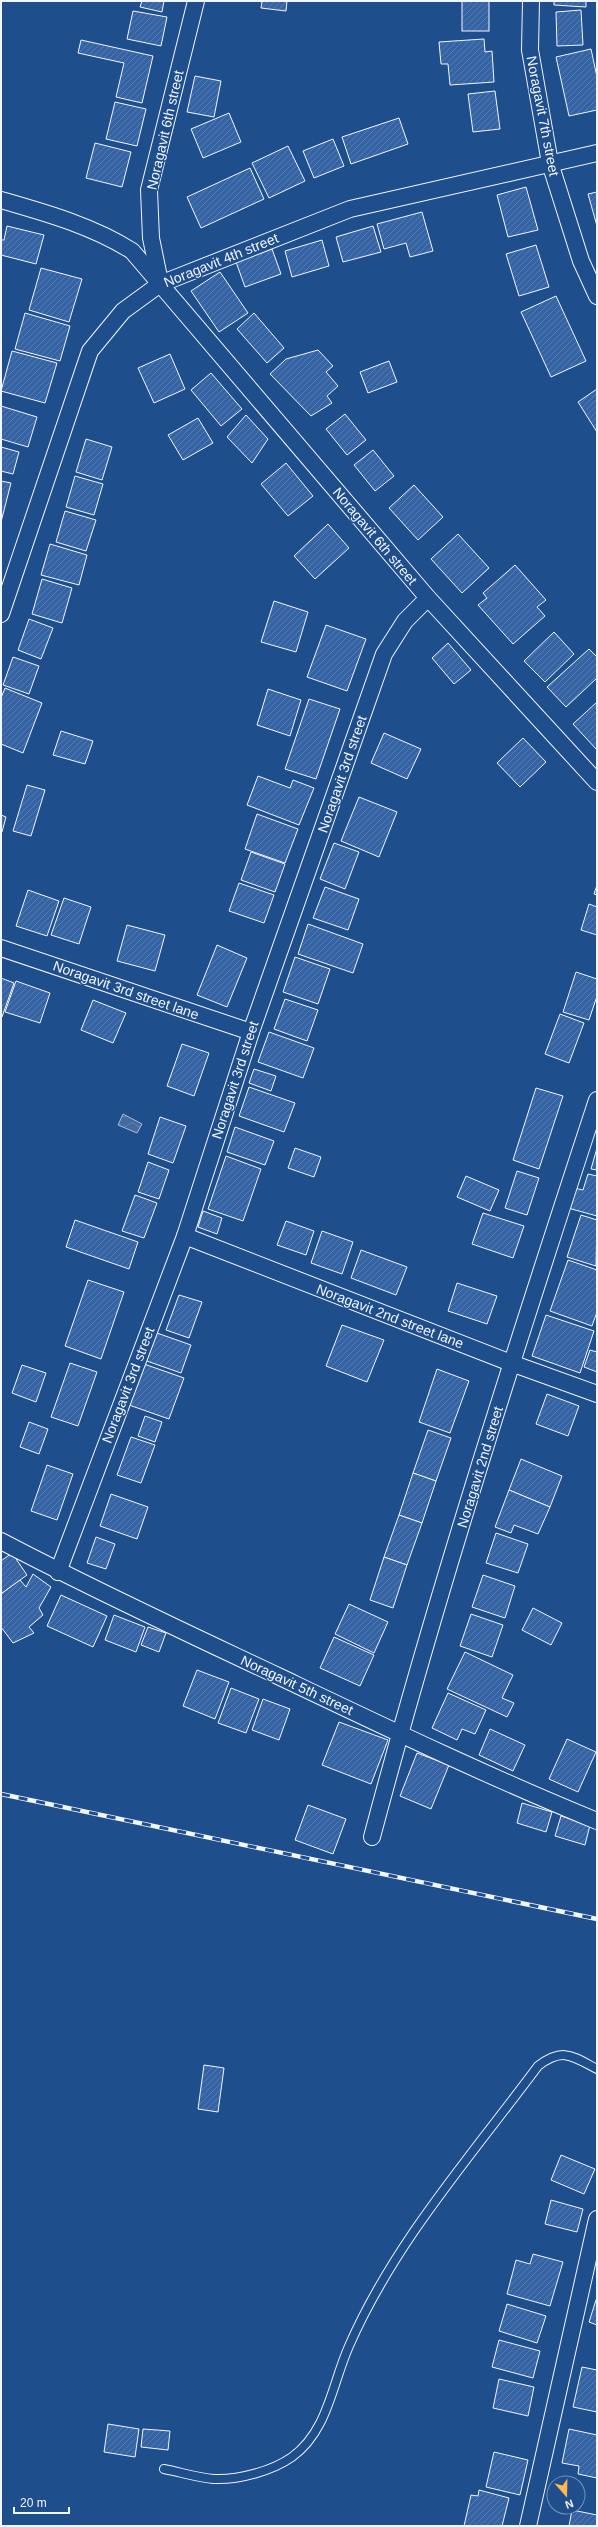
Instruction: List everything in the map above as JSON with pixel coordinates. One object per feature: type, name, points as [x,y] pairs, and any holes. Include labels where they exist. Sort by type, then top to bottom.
[{"type":"street","name":"Noragavit 6th street","points":[[160,284],[151,238],[149,190],[196,1]]},
{"type":"street","name":"Noragavit 7th street","points":[[531,1],[530,50],[550,163],[581,261],[597,296]]},
{"type":"street","name":"Noragavit 4th street","points":[[1,614],[90,351],[123,311],[160,284],[350,209],[597,153]]},
{"type":"street","name":"Noragavit 6th street","points":[[1,200],[82,226],[113,239],[132,251],[428,598],[597,782]]},
{"type":"street","name":"Noragavit 3rd street","points":[[58,1572],[185,1236],[250,1032],[384,654],[405,621],[428,598]]},
{"type":"street","name":"Noragavit 3rd street lane","points":[[1,948],[250,1032]]},
{"type":"street","name":"Noragavit 2nd street","points":[[372,1837],[399,1734],[511,1363],[597,1100]]},
{"type":"street","name":"Noragavit 2nd street lane","points":[[185,1236],[511,1363],[597,1394]]},
{"type":"street","name":"Noragavit 5th street","points":[[1,1541],[58,1572],[399,1734],[523,1791],[597,1821]]},
{"type":"street","points":[[528,2526],[597,2219]]},
{"type":"lane","points":[[164,2469],[214,2479],[245,2475],[266,2469],[291,2457],[305,2445],[318,2428],[348,2346],[393,2260],[538,2066],[551,2056],[561,2053],[576,2058],[597,2069]]},
{"type":"water","points":[[123,1114],[142,1124],[137,1133],[118,1125]]},
{"type":"building","points":[[142,1],[164,1],[162,12],[140,7]]},
{"type":"building","points":[[258,1],[287,1],[286,11],[261,8],[262,2]]},
{"type":"building","points":[[462,1],[489,1],[489,31],[462,31]]},
{"type":"building","points":[[554,1],[586,1],[586,7],[554,5]]},
{"type":"building","points":[[581,10],[583,45],[557,46],[556,12]]},
{"type":"building","points":[[133,11],[167,17],[161,46],[127,39]]},
{"type":"building","points":[[484,39],[485,52],[492,51],[494,82],[450,85],[448,64],[441,64],[439,42]]},
{"type":"building","points":[[81,40],[153,56],[142,103],[116,97],[124,63],[78,53]]},
{"type":"building","points":[[591,49],[597,77],[597,110],[569,116],[556,57]]},
{"type":"building","points":[[195,76],[221,81],[214,117],[187,112]]},
{"type":"building","points":[[495,91],[500,129],[473,132],[468,94]]},
{"type":"building","points":[[115,102],[146,109],[137,146],[106,139]]},
{"type":"building","points":[[229,113],[241,142],[203,158],[191,129]]},
{"type":"building","points":[[399,118],[408,144],[351,164],[342,137]]},
{"type":"building","points":[[333,139],[344,166],[314,178],[303,151]]},
{"type":"building","points":[[95,143],[131,152],[122,187],[86,178]]},
{"type":"building","points":[[288,146],[305,181],[269,198],[252,163]]},
{"type":"building","points":[[250,168],[264,199],[201,228],[187,197]]},
{"type":"building","points":[[526,187],[538,230],[508,237],[497,195]]},
{"type":"building","points":[[597,192],[597,226],[588,194]]},
{"type":"building","points":[[422,212],[433,251],[410,257],[406,243],[384,249],[377,224]]},
{"type":"building","points":[[7,226],[44,235],[36,264],[1,255],[1,240],[4,240]]},
{"type":"building","points":[[373,226],[381,252],[343,262],[336,237]]},
{"type":"building","points":[[322,240],[329,266],[292,277],[285,251]]},
{"type":"building","points":[[536,245],[549,287],[519,296],[506,254]]},
{"type":"building","points":[[272,249],[281,274],[245,287],[236,262]]},
{"type":"building","points":[[41,268],[82,279],[69,322],[29,310]]},
{"type":"building","points":[[220,272],[248,313],[219,332],[191,291]]},
{"type":"building","points":[[556,296],[586,361],[551,377],[521,312]]},
{"type":"building","points":[[25,313],[70,326],[60,361],[15,349]]},
{"type":"building","points":[[254,313],[284,348],[267,363],[237,329]]},
{"type":"building","points":[[318,350],[333,366],[326,372],[338,386],[327,396],[332,403],[311,416],[270,374],[286,359]]},
{"type":"building","points":[[12,351],[57,363],[45,403],[1,391]]},
{"type":"building","points":[[170,354],[185,389],[154,403],[138,368]]},
{"type":"building","points":[[389,361],[397,382],[368,393],[360,372]]},
{"type":"building","points":[[211,373],[242,409],[221,426],[191,390]]},
{"type":"building","points":[[597,389],[597,432],[578,402]]},
{"type":"building","points":[[1,406],[37,417],[28,447],[1,439]]},
{"type":"building","points":[[345,414],[366,440],[347,455],[326,429]]},
{"type":"building","points":[[246,415],[268,439],[252,463],[227,437]]},
{"type":"building","points":[[198,418],[213,443],[183,460],[168,435]]},
{"type":"building","points":[[86,439],[112,447],[102,480],[76,472]]},
{"type":"building","points":[[1,447],[19,452],[13,474],[1,471]]},
{"type":"building","points":[[373,450],[394,476],[375,491],[354,465]]},
{"type":"building","points":[[286,463],[313,496],[288,516],[261,484]]},
{"type":"building","points":[[75,476],[103,484],[94,515],[66,507]]},
{"type":"building","points":[[1,481],[11,483],[1,522]]},
{"type":"building","points":[[414,485],[443,517],[418,540],[389,508]]},
{"type":"building","points":[[65,511],[96,520],[86,551],[56,542]]},
{"type":"building","points":[[328,524],[349,548],[315,579],[294,556]]},
{"type":"building","points":[[458,534],[489,568],[462,593],[431,559]]},
{"type":"building","points":[[50,544],[87,555],[79,585],[41,575]]},
{"type":"building","points":[[515,565],[546,600],[537,607],[545,616],[513,644],[478,605],[487,598],[483,593]]},
{"type":"building","points":[[42,579],[72,588],[62,623],[32,614]]},
{"type":"building","points":[[274,601],[308,612],[296,652],[261,642]]},
{"type":"building","points":[[29,619],[53,628],[41,659],[18,650]]},
{"type":"building","points":[[326,625],[366,639],[347,691],[307,677]]},
{"type":"building","points":[[554,632],[574,654],[545,682],[524,661]]},
{"type":"building","points":[[448,643],[471,670],[454,684],[432,658]]},
{"type":"building","points":[[589,649],[597,657],[597,678],[566,707],[547,687]]},
{"type":"building","points":[[13,657],[39,666],[29,694],[3,685]]},
{"type":"building","points":[[5,688],[42,703],[23,753],[1,744],[1,698]]},
{"type":"building","points":[[268,689],[301,700],[290,736],[257,725]]},
{"type":"building","points":[[309,699],[340,709],[316,779],[285,769]]},
{"type":"building","points":[[597,702],[597,750],[573,724]]},
{"type":"building","points":[[61,731],[93,741],[85,764],[53,755]]},
{"type":"building","points":[[384,733],[421,749],[407,779],[371,763]]},
{"type":"building","points":[[523,738],[546,762],[520,787],[497,763]]},
{"type":"building","points":[[258,776],[290,788],[293,780],[314,788],[299,825],[247,805]]},
{"type":"building","points":[[27,785],[45,790],[31,836],[13,831]]},
{"type":"building","points":[[359,797],[397,812],[379,857],[341,841]]},
{"type":"building","points":[[257,814],[298,829],[285,863],[245,849]]},
{"type":"building","points":[[1,815],[6,817],[2,832],[1,832]]},
{"type":"building","points":[[334,843],[359,852],[345,889],[320,879]]},
{"type":"building","points":[[251,852],[285,864],[275,892],[241,880]]},
{"type":"building","points":[[239,883],[274,895],[264,923],[229,911]]},
{"type":"building","points":[[597,885],[597,895],[594,894]]},
{"type":"building","points":[[325,887],[359,899],[348,930],[313,918]]},
{"type":"building","points":[[28,890],[59,901],[47,936],[16,926]]},
{"type":"building","points":[[64,898],[91,907],[79,944],[51,935]]},
{"type":"building","points":[[589,904],[597,907],[597,935],[581,930]]},
{"type":"building","points":[[308,924],[363,944],[353,973],[298,954]]},
{"type":"building","points":[[127,925],[165,935],[155,971],[117,961]]},
{"type":"building","points":[[217,945],[247,958],[227,1007],[197,995]]},
{"type":"building","points":[[295,957],[330,969],[318,1004],[283,992]]},
{"type":"building","points":[[576,972],[597,979],[597,996],[589,1020],[563,1012]]},
{"type":"building","points":[[1,978],[14,983],[2,1017],[1,1017]]},
{"type":"building","points":[[16,981],[50,993],[40,1023],[5,1012]]},
{"type":"building","points":[[285,999],[318,1010],[307,1041],[274,1029]]},
{"type":"building","points":[[93,1000],[126,1013],[113,1043],[81,1030]]},
{"type":"building","points":[[560,1014],[584,1023],[569,1063],[545,1054]]},
{"type":"building","points":[[269,1032],[314,1048],[303,1078],[258,1062]]},
{"type":"building","points":[[182,1044],[209,1053],[194,1096],[167,1086]]},
{"type":"building","points":[[254,1069],[276,1076],[271,1091],[249,1083]]},
{"type":"building","points":[[249,1087],[295,1103],[284,1132],[239,1116]]},
{"type":"building","points":[[536,1088],[563,1096],[539,1169],[513,1160]]},
{"type":"building","points":[[160,1117],[186,1126],[173,1163],[148,1154]]},
{"type":"building","points":[[235,1127],[274,1141],[265,1165],[227,1152]]},
{"type":"building","points":[[295,1148],[321,1157],[314,1177],[288,1168]]},
{"type":"building","points":[[597,1148],[597,1170],[591,1169]]},
{"type":"building","points":[[226,1156],[261,1169],[243,1221],[208,1209]]},
{"type":"building","points":[[148,1162],[169,1170],[159,1199],[138,1192]]},
{"type":"building","points":[[517,1171],[539,1178],[527,1215],[505,1208]]},
{"type":"building","points":[[588,1174],[597,1176],[597,1216],[568,1208],[574,1188],[583,1190]]},
{"type":"building","points":[[466,1176],[499,1190],[490,1211],[457,1197]]},
{"type":"building","points":[[135,1195],[157,1203],[144,1238],[122,1231]]},
{"type":"building","points":[[203,1211],[222,1218],[217,1234],[198,1227]]},
{"type":"building","points":[[483,1213],[524,1226],[513,1258],[472,1244]]},
{"type":"building","points":[[581,1215],[597,1220],[596,1266],[567,1257]]},
{"type":"building","points":[[75,1220],[138,1242],[129,1269],[66,1247]]},
{"type":"building","points":[[286,1221],[314,1231],[306,1255],[277,1245]]},
{"type":"building","points":[[322,1231],[353,1242],[342,1274],[311,1263]]},
{"type":"building","points":[[361,1250],[407,1267],[396,1295],[351,1278]]},
{"type":"building","points":[[568,1260],[597,1270],[597,1312],[592,1326],[550,1311]]},
{"type":"building","points":[[88,1280],[124,1292],[101,1359],[65,1346]]},
{"type":"building","points":[[457,1283],[497,1296],[487,1324],[448,1311]]},
{"type":"building","points":[[179,1295],[202,1302],[189,1338],[166,1330]]},
{"type":"building","points":[[546,1315],[594,1331],[580,1373],[532,1356]]},
{"type":"building","points":[[342,1325],[384,1340],[367,1382],[326,1366]]},
{"type":"building","points":[[154,1332],[191,1345],[181,1373],[144,1360]]},
{"type":"building","points":[[590,1350],[597,1352],[597,1372],[584,1367]]},
{"type":"building","points":[[70,1363],[97,1372],[78,1426],[51,1417]]},
{"type":"building","points":[[144,1364],[184,1378],[169,1419],[129,1405]]},
{"type":"building","points":[[22,1365],[46,1373],[36,1402],[12,1393]]},
{"type":"building","points":[[437,1369],[469,1381],[450,1433],[419,1422]]},
{"type":"building","points":[[547,1394],[579,1406],[568,1436],[536,1424]]},
{"type":"building","points":[[145,1416],[162,1422],[155,1442],[138,1436]]},
{"type":"building","points":[[29,1422],[48,1429],[39,1454],[20,1447]]},
{"type":"building","points":[[428,1430],[451,1438],[436,1481],[413,1473]]},
{"type":"building","points":[[131,1437],[155,1445],[141,1483],[117,1475]]},
{"type":"building","points":[[521,1459],[562,1476],[550,1507],[509,1490]]},
{"type":"building","points":[[47,1465],[73,1474],[57,1520],[31,1511]]},
{"type":"building","points":[[413,1473],[436,1481],[422,1523],[399,1515]]},
{"type":"building","points":[[509,1490],[550,1507],[538,1534],[514,1525],[511,1533],[495,1527]]},
{"type":"building","points":[[111,1494],[148,1507],[137,1539],[100,1526]]},
{"type":"building","points":[[399,1515],[422,1523],[407,1565],[384,1557]]},
{"type":"building","points":[[496,1533],[528,1544],[518,1573],[486,1563]]},
{"type":"building","points":[[96,1537],[115,1544],[106,1569],[87,1563]]},
{"type":"building","points":[[12,1553],[27,1575],[1,1594],[1,1561]]},
{"type":"building","points":[[384,1557],[407,1565],[393,1608],[370,1600]]},
{"type":"building","points":[[33,1574],[51,1587],[39,1608],[43,1615],[29,1627],[34,1633],[13,1643],[1,1627],[1,1594],[20,1580],[26,1587]]},
{"type":"building","points":[[483,1575],[515,1586],[505,1618],[472,1607]]},
{"type":"building","points":[[61,1595],[107,1616],[93,1647],[47,1626]]},
{"type":"building","points":[[349,1604],[388,1622],[374,1653],[335,1634]]},
{"type":"building","points":[[533,1608],[562,1623],[551,1645],[522,1630]]},
{"type":"building","points":[[471,1614],[503,1625],[492,1657],[460,1646]]},
{"type":"building","points":[[114,1615],[145,1627],[136,1652],[105,1640]]},
{"type":"building","points":[[148,1627],[166,1633],[159,1652],[141,1645]]},
{"type":"building","points":[[334,1637],[374,1655],[360,1686],[320,1668]]},
{"type":"building","points":[[465,1652],[513,1675],[502,1698],[514,1703],[507,1717],[447,1689]]},
{"type":"building","points":[[197,1670],[229,1682],[215,1719],[183,1706]]},
{"type":"building","points":[[231,1688],[259,1699],[246,1733],[218,1723]]},
{"type":"building","points":[[448,1693],[486,1710],[475,1734],[462,1729],[457,1740],[432,1728]]},
{"type":"building","points":[[263,1699],[290,1709],[279,1740],[252,1730]]},
{"type":"building","points":[[339,1722],[388,1740],[371,1784],[322,1765]]},
{"type":"building","points":[[490,1729],[525,1745],[513,1771],[479,1755]]},
{"type":"building","points":[[567,1739],[596,1752],[578,1792],[549,1779]]},
{"type":"building","points":[[417,1753],[449,1765],[431,1809],[400,1796]]},
{"type":"building","points":[[522,1803],[552,1812],[546,1832],[517,1823]]},
{"type":"building","points":[[308,1805],[346,1819],[333,1854],[295,1840]]},
{"type":"building","points":[[561,1816],[590,1825],[585,1845],[555,1836]]},
{"type":"building","points":[[204,2065],[224,2068],[218,2112],[198,2109]]},
{"type":"building","points":[[561,2155],[595,2169],[584,2194],[551,2180]]},
{"type":"building","points":[[551,2200],[583,2209],[577,2232],[545,2224]]},
{"type":"building","points":[[533,2254],[563,2262],[550,2306],[507,2294],[516,2260],[530,2264]]},
{"type":"building","points":[[597,2297],[597,2325],[589,2322]]},
{"type":"building","points":[[507,2304],[546,2316],[537,2343],[499,2331]]},
{"type":"building","points":[[499,2340],[540,2351],[533,2378],[492,2367]]},
{"type":"building","points":[[582,2367],[597,2370],[597,2412],[573,2407]]},
{"type":"building","points":[[499,2379],[534,2387],[528,2416],[493,2408]]},
{"type":"building","points":[[108,2424],[139,2429],[135,2457],[104,2452]]},
{"type":"building","points":[[143,2429],[170,2431],[168,2450],[141,2447]]},
{"type":"building","points":[[569,2429],[597,2435],[597,2478],[578,2474],[579,2466],[562,2463]]},
{"type":"building","points":[[494,2452],[528,2460],[520,2495],[486,2487]]},
{"type":"building","points":[[479,2490],[509,2498],[502,2526],[464,2526],[471,2495],[478,2496]]},
{"type":"building","points":[[586,2513],[597,2515],[597,2526],[569,2526],[571,2515],[586,2515]]},
{"type":"railway","points":[[1,1794],[597,1919]]}]
